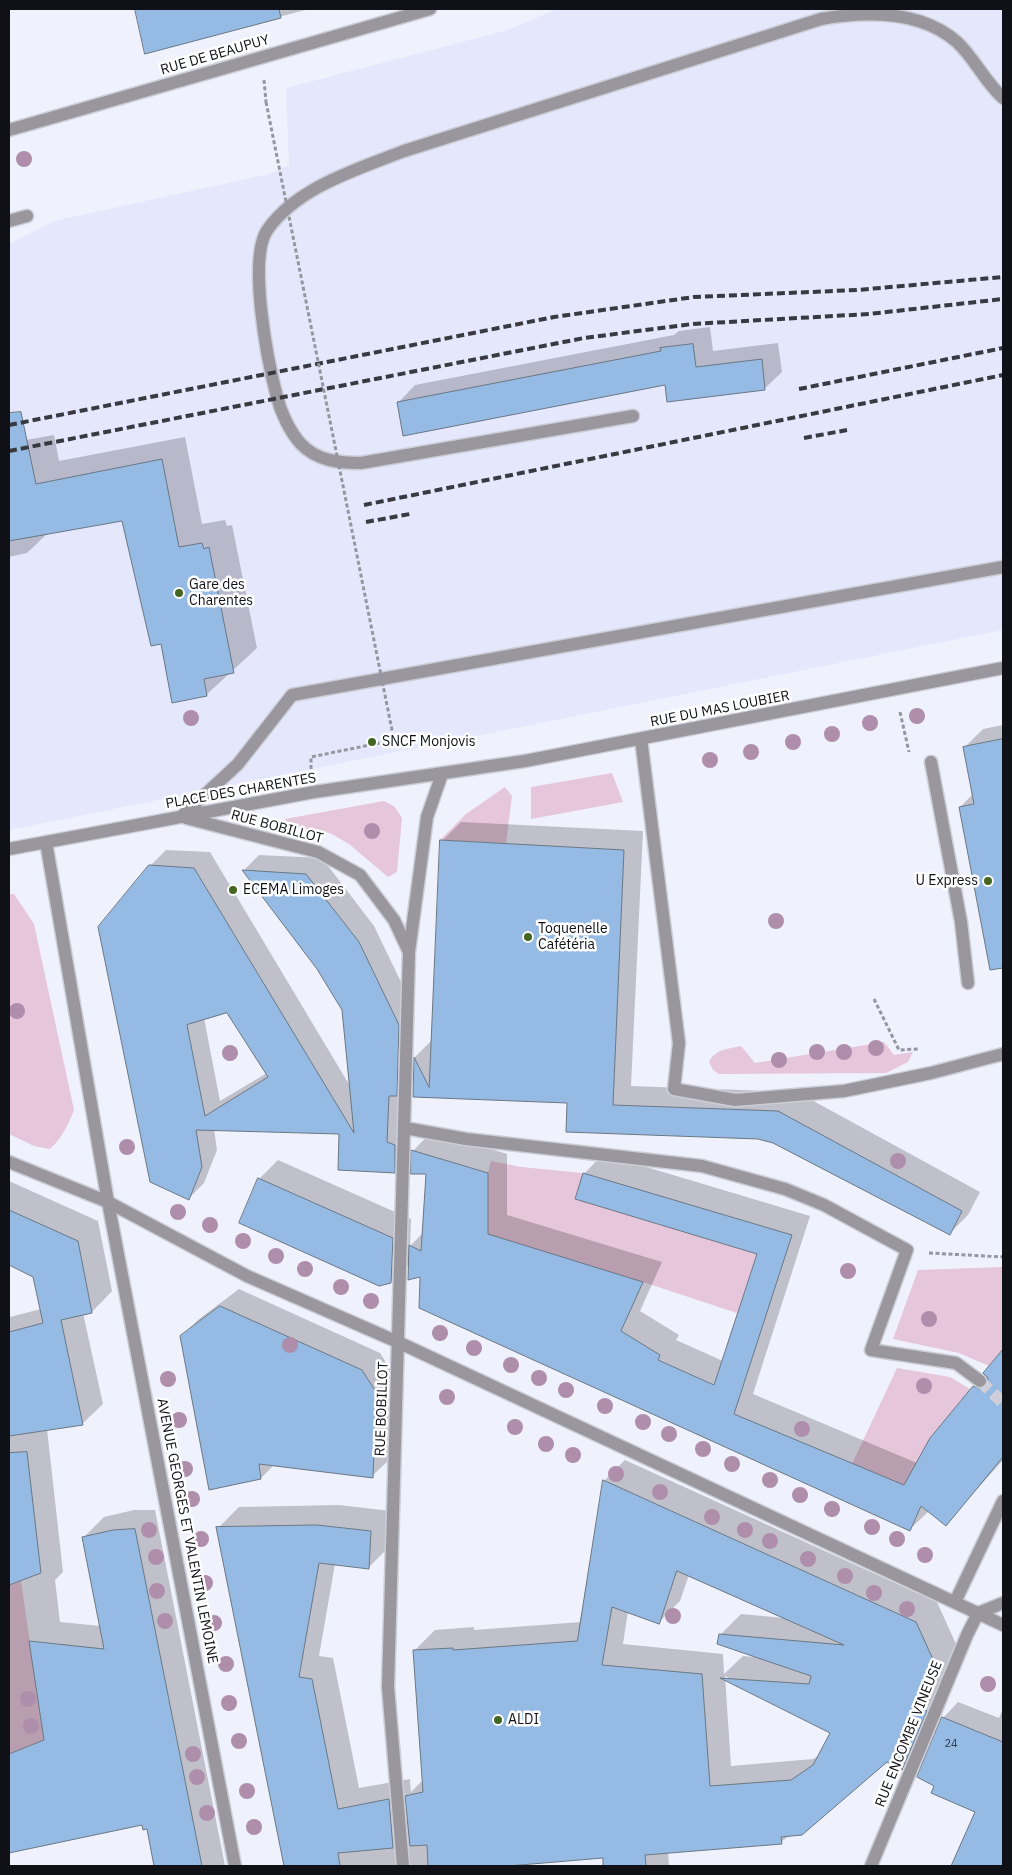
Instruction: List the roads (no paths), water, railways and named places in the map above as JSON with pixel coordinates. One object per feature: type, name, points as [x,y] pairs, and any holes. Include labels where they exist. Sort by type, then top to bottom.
[{"type":"street","name":"RUE DE BEAUPUY","points":[[9,130],[430,9]]},
{"type":"street","points":[[633,416],[361,463],[343,463],[321,458],[302,444],[288,425],[278,398],[260,302],[260,260],[266,231],[283,212],[305,195],[362,168],[404,151],[829,18],[866,14],[889,15],[920,22],[942,32],[956,42],[1003,98]]},
{"type":"street","points":[[9,221],[27,216]]},
{"type":"street","points":[[181,817],[238,764],[292,695],[1003,567]]},
{"type":"street","name":"RUE DU MAS LOUBIER","points":[[442,774],[641,739],[1003,668]]},
{"type":"street","points":[[641,739],[679,1043],[674,1089],[735,1100],[844,1091],[931,1073],[1003,1054]]},
{"type":"street","points":[[932,762],[962,929],[968,983]]},
{"type":"street","name":"PLACE DES CHARENTES","points":[[9,849],[314,792],[442,774]]},
{"type":"street","name":"RUE BOBILLOT","points":[[403,1866],[388,1687],[400,1343],[409,952],[427,817],[442,774]]},
{"type":"street","name":"RUE BOBILLOT","points":[[181,817],[318,852],[360,875],[394,920],[409,952]]},
{"type":"street","points":[[46,842],[108,1202]]},
{"type":"street","points":[[405,1128],[466,1138],[702,1166],[785,1189],[824,1206],[907,1250],[871,1350],[956,1363],[980,1381]]},
{"type":"street","points":[[9,1162],[108,1202],[247,1276],[400,1343],[1003,1625]]},
{"type":"street","name":"AVENUE GEORGES ET VALENTIN LEMOINE","points":[[108,1202],[235,1866]]},
{"type":"street","points":[[955,1602],[1003,1501]]},
{"type":"street","points":[[978,1614],[1003,1603]]},
{"type":"street","name":"RUE ENCOMBE VINEUSE","points":[[871,1866],[966,1634],[978,1614]]},
{"type":"tunnel","points":[[980,1381],[1003,1403]]},
{"type":"railway","points":[[9,425],[554,317],[694,297],[857,290],[1003,277]]},
{"type":"railway","points":[[9,451],[584,338],[692,324],[869,314],[1003,299]]},
{"type":"railway","points":[[799,389],[1003,348]]},
{"type":"railway","points":[[364,505],[1003,375]]},
{"type":"railway","points":[[804,438],[847,430]]},
{"type":"railway","points":[[366,522],[410,514]]},
{"type":"place","name":"Gare des Charentes","points":[[179,593]]},
{"type":"place","name":"SNCF Monjovis","points":[[372,742]]},
{"type":"place","name":"U Express","points":[[988,881]]},
{"type":"place","name":"ECEMA Limoges","points":[[233,890]]},
{"type":"place","name":"Toquenelle Cafétéria","points":[[528,937]]},
{"type":"place","name":"ALDI","points":[[498,1720]]}]
